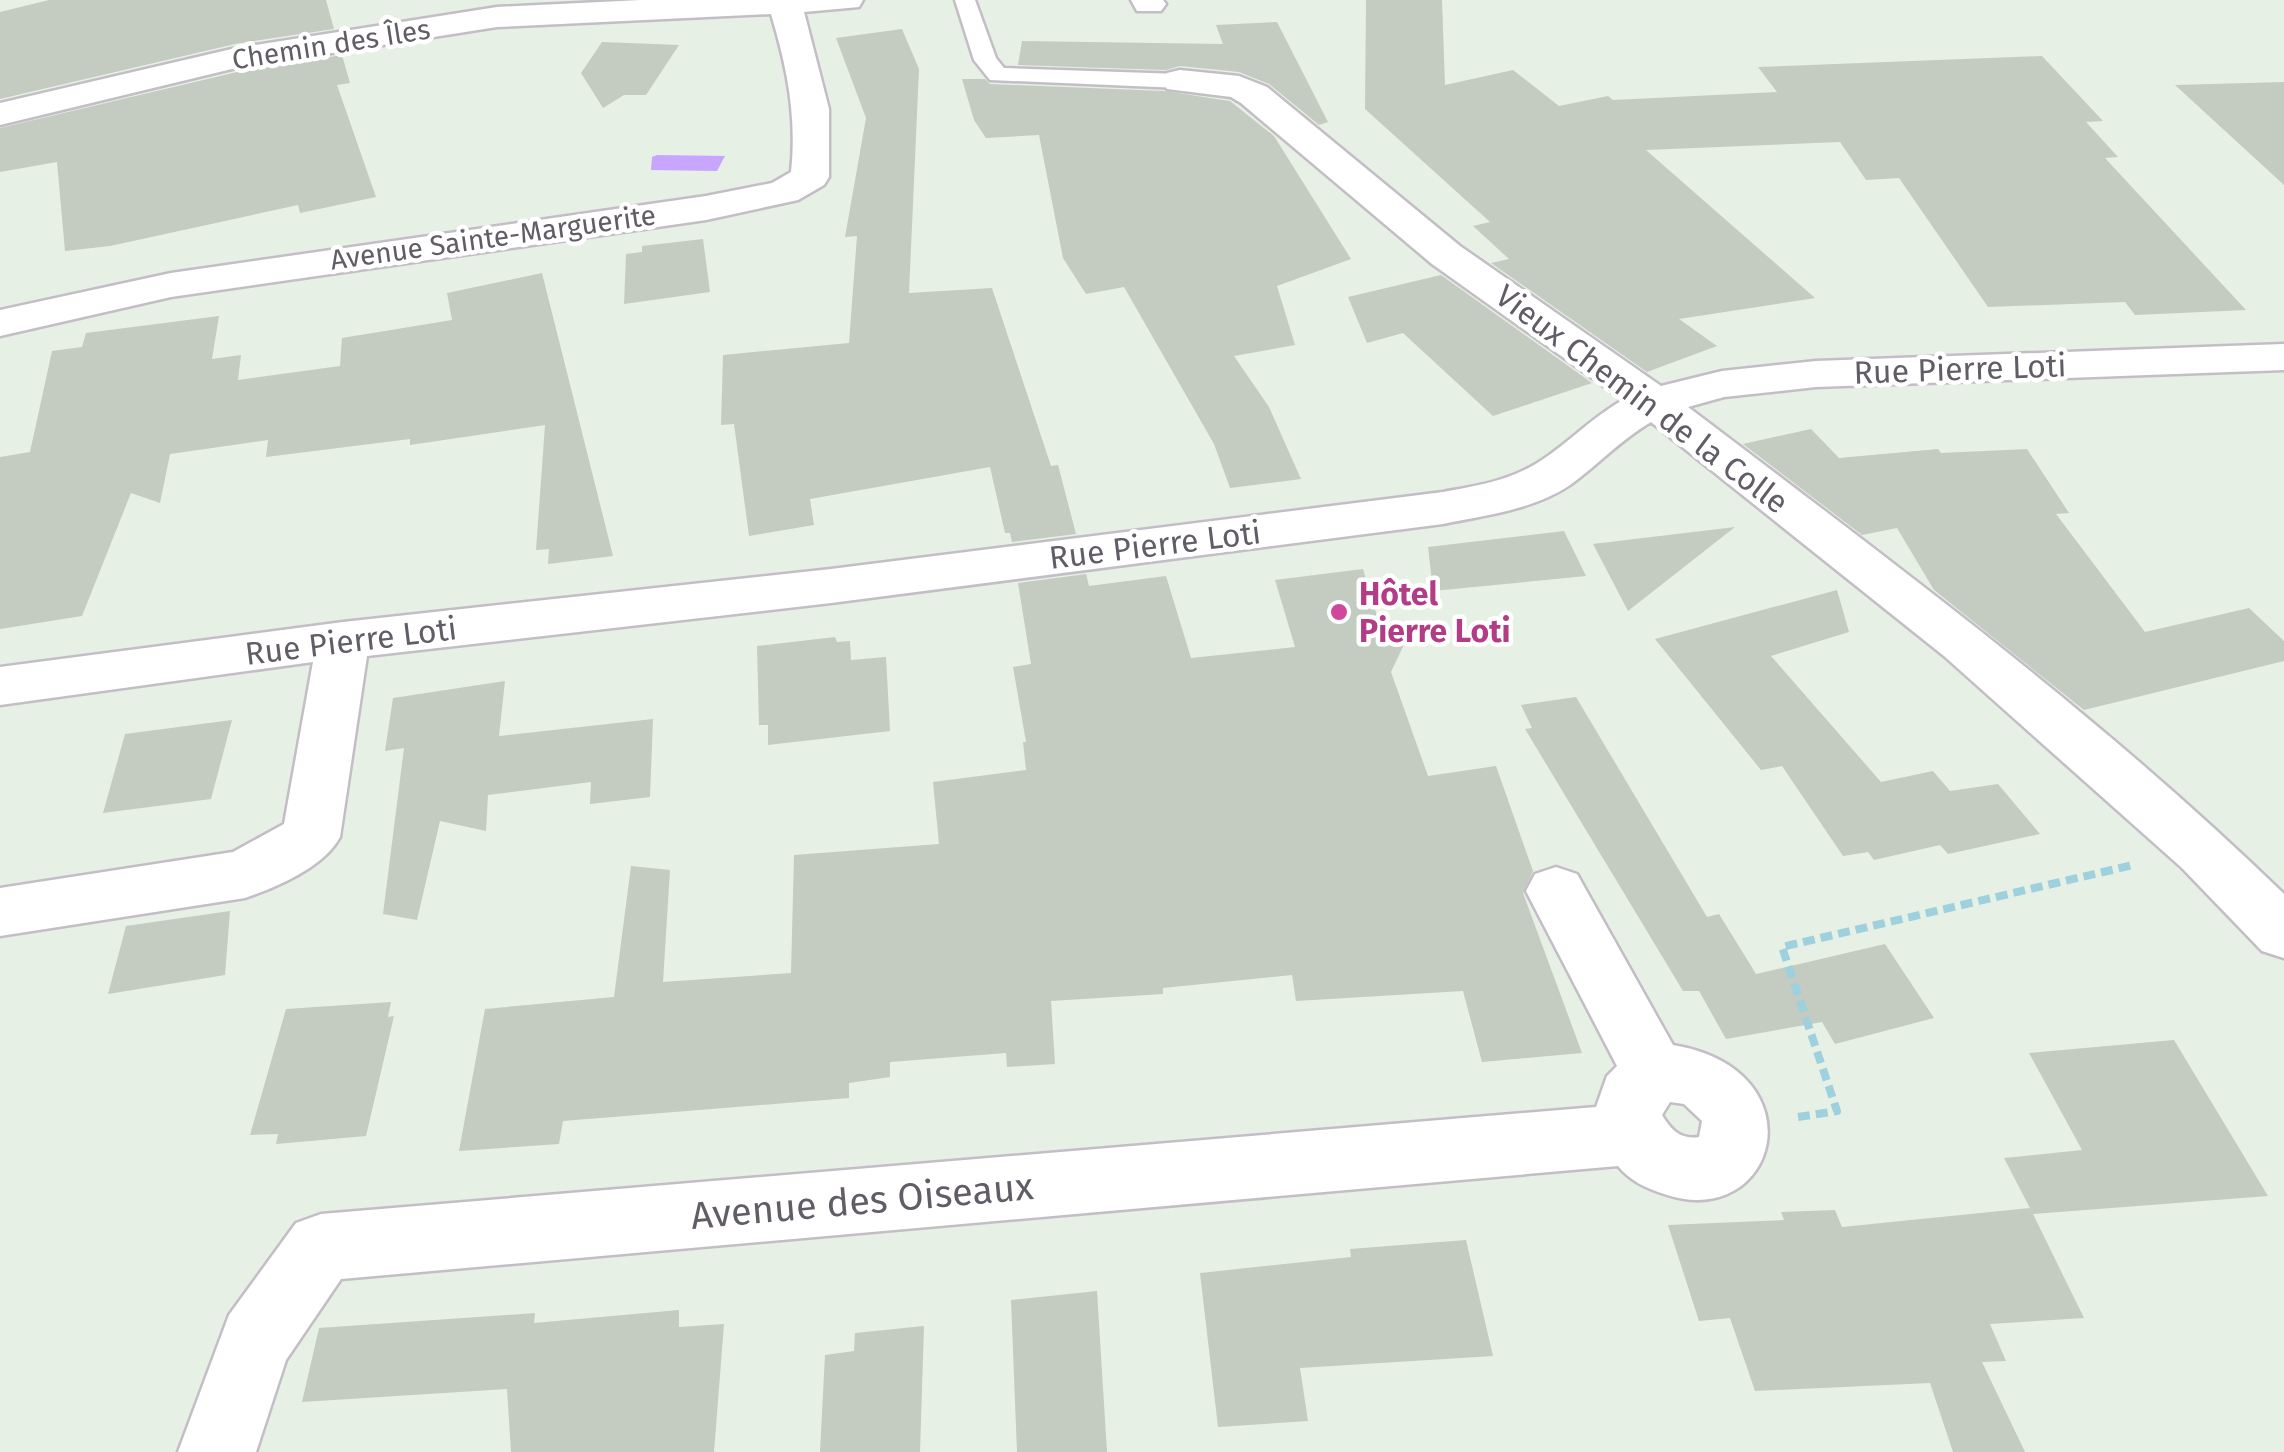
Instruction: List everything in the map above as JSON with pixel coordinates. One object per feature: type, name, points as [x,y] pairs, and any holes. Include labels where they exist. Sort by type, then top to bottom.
[{"type":"street","name":"Chemin des Îles","points":[[0,114],[236,58],[497,17],[847,0]]},
{"type":"street","name":"Avenue Sainte-Marguerite","points":[[0,323],[171,285],[706,208],[784,192],[810,177],[816,127],[811,87],[785,6]]},
{"type":"street","name":"Vieux Chemin de la Colle","points":[[1180,80],[1239,87],[1254,95],[1446,256],[1653,402],[1963,643],[2203,852],[2284,932]]},
{"type":"street","name":"Rue Pierre Loti","points":[[0,686],[343,640],[831,586],[1460,505],[1510,495],[1552,476],[1607,428],[1653,402],[1722,384],[1816,374],[2284,357]]},
{"type":"street","points":[[0,912],[246,874],[311,836],[343,640]]},
{"type":"street","points":[[1556,891],[1644,1105],[1652,1155],[1670,1166],[1703,1169],[1724,1161],[1734,1148],[1738,1127]]},
{"type":"street","name":"Avenue des Oiseaux","points":[[217,1452],[255,1341],[321,1247],[1644,1105]]},
{"type":"lane","name":"Vieux Chemin de la Colle","points":[[964,0],[985,60],[998,75],[1180,80]]},
{"type":"path","points":[[1738,1127],[1837,1110],[1782,947],[2158,859],[2203,852]]},
{"type":"shaded area","points":[[725,156],[717,171],[651,170],[652,157]]},
{"type":"building","points":[[49,0],[326,0],[334,29],[235,44],[0,99],[0,12]]},
{"type":"building","points":[[1366,0],[1442,0],[1445,85],[1513,70],[1559,106],[1608,96],[1613,100],[1777,92],[1758,67],[2042,56],[2103,121],[2086,122],[2118,157],[2105,158],[2246,310],[2135,315],[2125,302],[1988,307],[1899,178],[1866,180],[1840,142],[1646,150],[1815,298],[1679,319],[1717,346],[1647,372],[1491,263],[1509,259],[1473,226],[1490,222],[1365,109]]},
{"type":"building","points":[[1277,22],[1328,122],[1319,125],[1269,84],[1239,72],[1180,66],[1166,70],[1018,65],[1022,41],[1223,44],[1216,25]]},
{"type":"building","points":[[902,29],[919,69],[909,293],[992,288],[1051,466],[1058,465],[1076,534],[1012,542],[1010,533],[1005,533],[990,467],[810,499],[814,525],[749,536],[734,424],[721,425],[723,355],[849,343],[857,236],[845,237],[866,118],[836,38]]},
{"type":"building","points":[[602,42],[679,45],[646,95],[624,95],[603,108],[581,73]]},
{"type":"building","points":[[342,55],[350,83],[337,85],[376,197],[300,213],[298,205],[110,246],[65,251],[57,162],[0,172],[0,128],[237,72]]},
{"type":"building","points":[[962,79],[985,79],[990,84],[1164,91],[1230,101],[1274,136],[1351,259],[1277,286],[1295,345],[1234,356],[1269,407],[1301,479],[1230,488],[1214,444],[1124,287],[1086,294],[1063,258],[1039,135],[986,138],[974,120]]},
{"type":"building","points":[[2284,82],[2284,185],[2175,85]]},
{"type":"building","points":[[703,239],[710,292],[624,304],[626,254],[642,252],[642,246]]},
{"type":"building","points":[[542,273],[613,556],[548,564],[549,549],[536,550],[545,425],[410,445],[410,439],[266,457],[268,440],[170,454],[160,503],[131,493],[82,616],[0,629],[0,457],[30,452],[52,351],[82,347],[86,333],[219,316],[212,359],[241,355],[238,380],[340,366],[342,338],[452,320],[447,293]]},
{"type":"building","points":[[1441,275],[1592,383],[1493,416],[1403,333],[1367,343],[1348,297]]},
{"type":"building","points":[[1811,429],[1839,458],[1938,449],[1941,453],[2027,449],[2069,513],[2056,514],[2145,632],[2249,608],[2284,641],[2284,661],[2084,710],[1934,590],[1897,528],[1862,535],[1743,444]]},
{"type":"building","points":[[1735,527],[1628,611],[1593,544]]},
{"type":"building","points":[[1564,531],[1586,576],[1433,591],[1428,547]]},
{"type":"building","points":[[1363,569],[1383,636],[1409,634],[1391,672],[1428,776],[1496,766],[1533,871],[1523,893],[1582,1053],[1482,1062],[1463,991],[1296,1001],[1292,975],[1163,988],[1163,994],[1051,1001],[1055,1064],[1007,1067],[1006,1053],[890,1062],[890,1077],[849,1083],[849,1098],[563,1121],[559,1144],[459,1151],[485,1009],[614,997],[631,866],[670,870],[663,982],[791,973],[794,855],[939,844],[933,782],[1026,770],[1026,742],[1013,667],[1031,664],[1018,583],[1086,574],[1089,586],[1166,576],[1191,658],[1295,647],[1275,580]]},
{"type":"building","points":[[1837,590],[1849,632],[1771,656],[1881,782],[1933,771],[1950,791],[1998,784],[2040,834],[1948,854],[1940,845],[1874,860],[1868,852],[1843,856],[1782,766],[1761,770],[1655,639]]},
{"type":"building","points":[[835,637],[837,642],[850,641],[851,660],[886,657],[890,731],[768,745],[768,725],[759,725],[757,646]]},
{"type":"building","points":[[505,681],[499,736],[653,719],[650,797],[590,804],[591,782],[488,795],[486,831],[440,821],[417,920],[383,914],[404,748],[385,751],[393,698]]},
{"type":"building","points":[[1576,697],[1707,917],[1719,914],[1756,974],[1885,944],[1934,1018],[1835,1044],[1822,1022],[1726,1039],[1699,991],[1683,991],[1525,729],[1532,728],[1521,705]]},
{"type":"building","points":[[232,720],[211,799],[103,813],[125,734]]},
{"type":"building","points":[[230,911],[225,975],[108,994],[126,926]]},
{"type":"building","points":[[391,1002],[388,1017],[394,1016],[366,1136],[276,1144],[278,1134],[250,1135],[286,1009]]},
{"type":"building","points":[[2174,1040],[2268,1196],[2033,1214],[2004,1158],[2082,1150],[2029,1053]]},
{"type":"building","points":[[2030,1208],[2084,1318],[1990,1324],[2006,1361],[1982,1362],[2025,1452],[1953,1452],[1930,1383],[1755,1391],[1730,1318],[1699,1321],[1668,1225],[1784,1220],[1781,1212],[1835,1210],[1842,1227]]},
{"type":"building","points":[[1466,1240],[1493,1356],[1300,1368],[1308,1421],[1218,1427],[1200,1273],[1351,1257],[1350,1249]]},
{"type":"building","points":[[1097,1291],[1107,1452],[1017,1452],[1011,1300]]},
{"type":"building","points":[[679,1310],[679,1327],[724,1324],[714,1452],[511,1452],[507,1389],[302,1402],[319,1328],[535,1313],[534,1323]]},
{"type":"building","points":[[924,1326],[920,1452],[820,1452],[825,1355],[854,1351],[855,1333]]},
{"type":"place","name":"Hôtel Pierre Loti","points":[[1339,612]]}]
